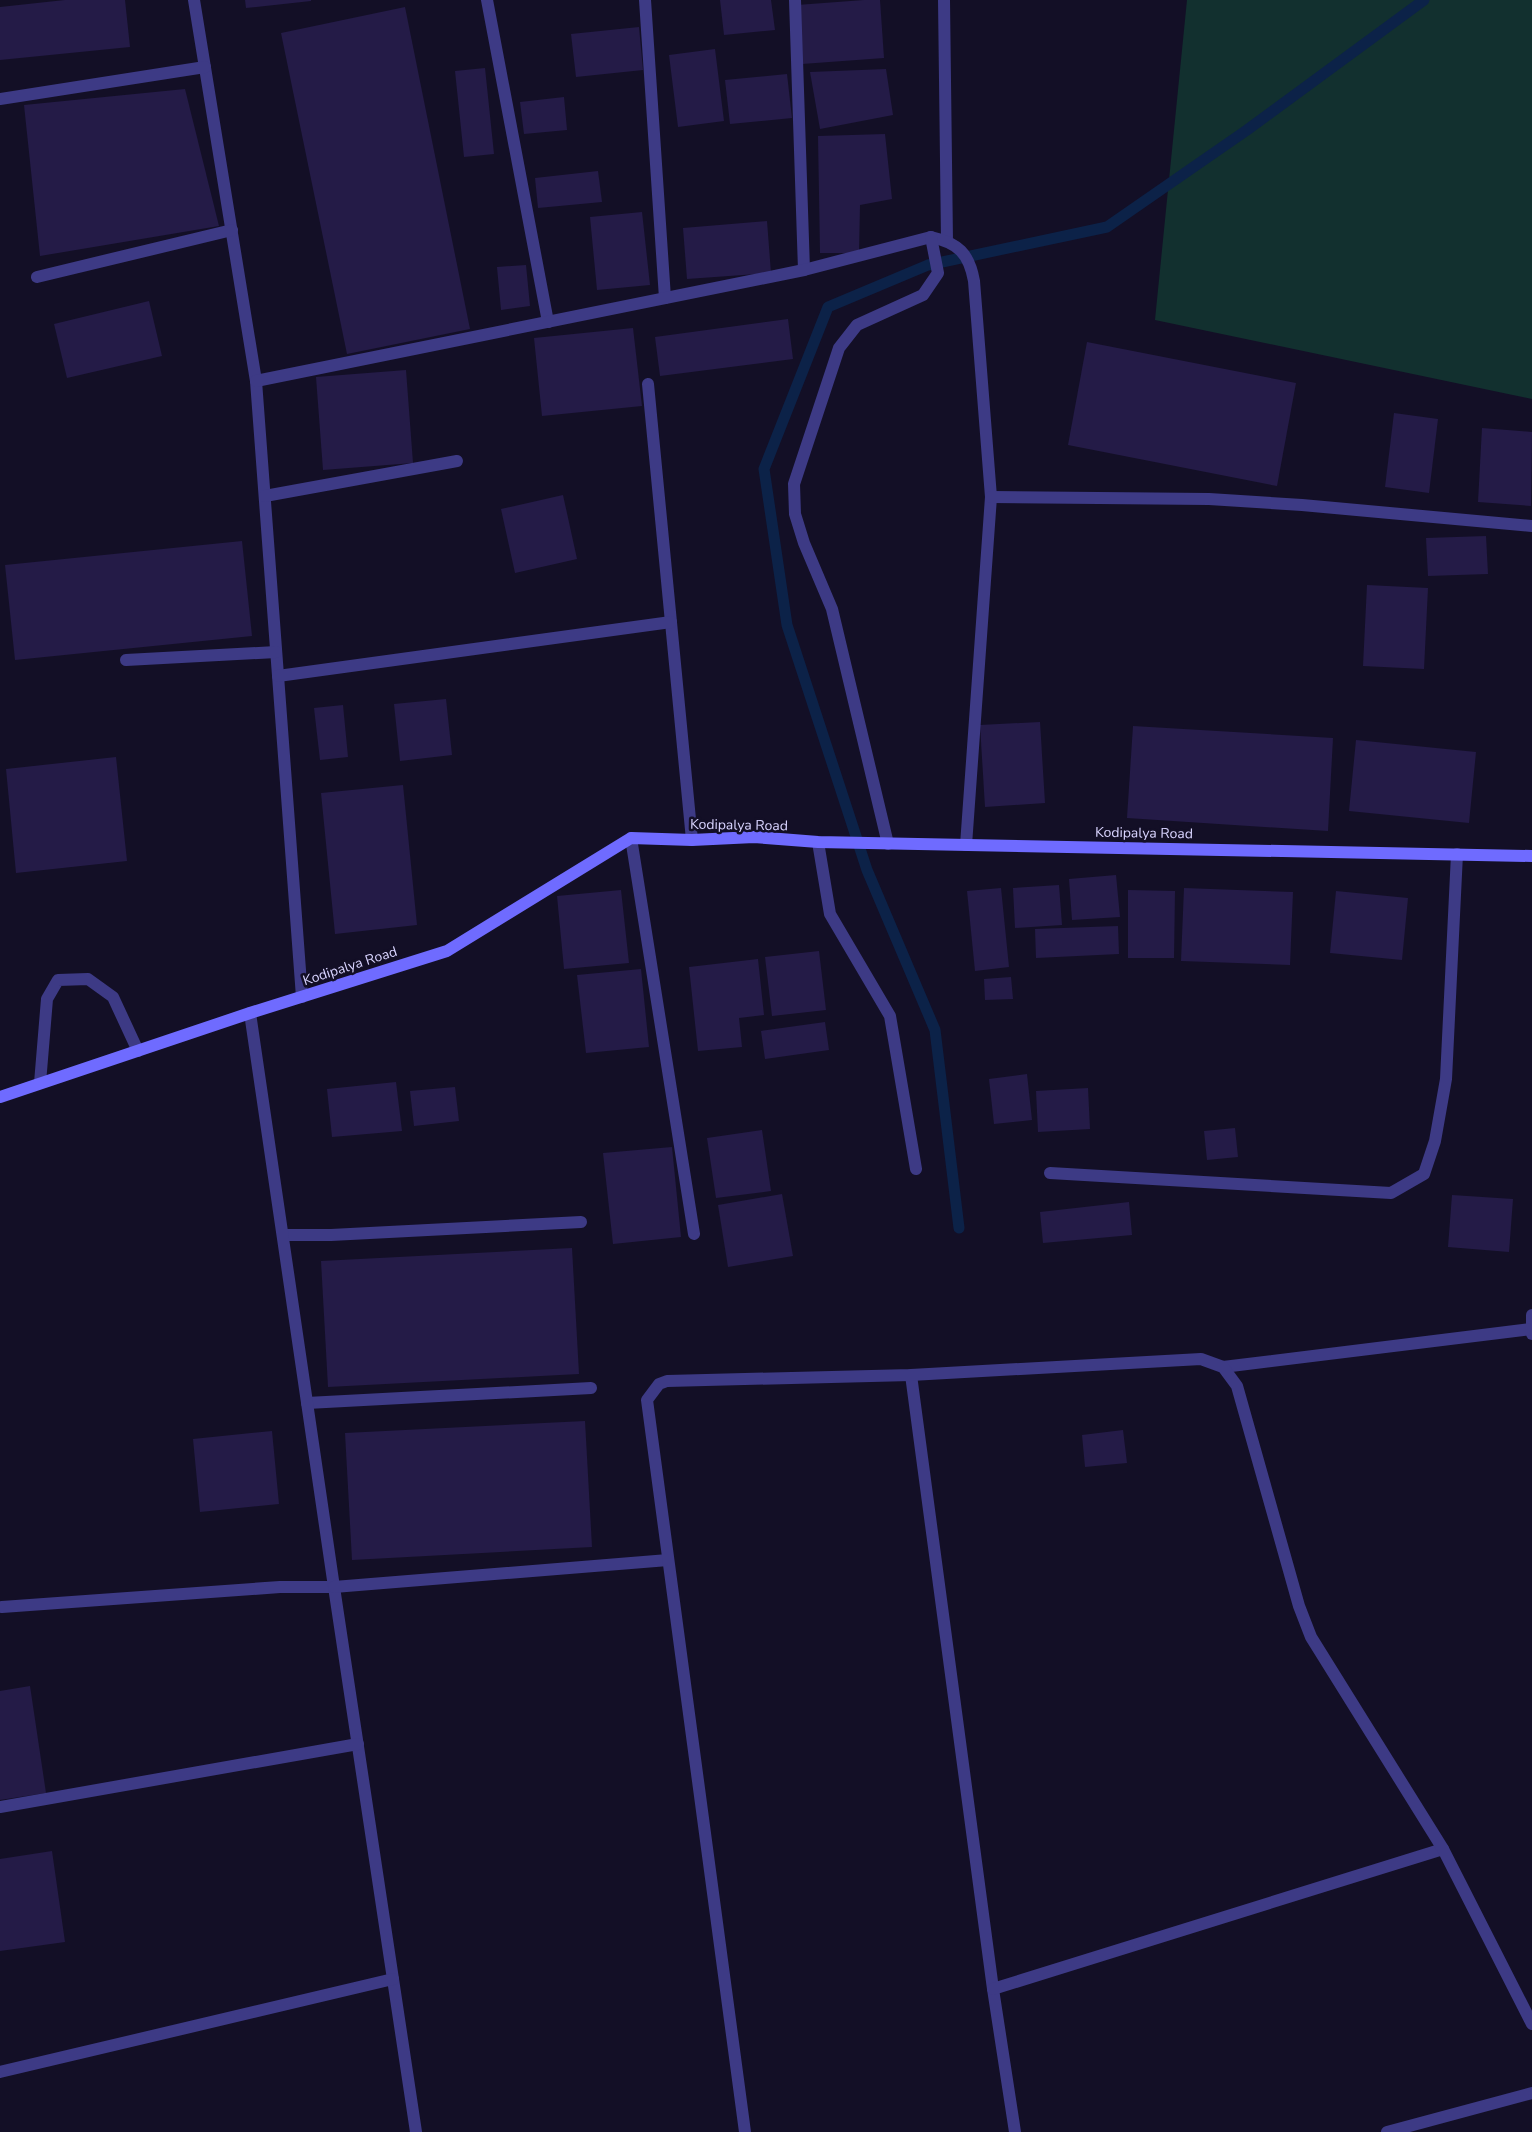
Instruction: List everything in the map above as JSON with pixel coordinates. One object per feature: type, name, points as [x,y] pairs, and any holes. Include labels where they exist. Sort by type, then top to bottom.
[{"type":"main road","name":"Kodipalya Road","points":[[0,1097],[250,1013],[447,951],[631,838],[692,840],[754,838],[835,843],[1532,856]]},
{"type":"street","points":[[194,0],[256,381],[302,997]]},
{"type":"street","points":[[487,0],[548,322]]},
{"type":"street","points":[[645,0],[665,298]]},
{"type":"street","points":[[795,0],[804,270]]},
{"type":"street","points":[[944,0],[946,241]]},
{"type":"street","points":[[0,99],[204,67]]},
{"type":"street","points":[[37,276],[232,230]]},
{"type":"street","points":[[256,381],[804,270],[931,237],[946,241],[962,251],[971,267],[974,281],[991,497],[966,845]]},
{"type":"street","points":[[885,843],[832,609],[804,543],[795,514],[794,484],[839,348],[857,325],[923,295],[938,273],[931,237]]},
{"type":"street","points":[[648,384],[692,840]]},
{"type":"street","points":[[265,496],[457,462]]},
{"type":"street","points":[[991,497],[1209,499],[1302,504],[1532,526]]},
{"type":"street","points":[[278,676],[671,622]]},
{"type":"street","points":[[126,660],[276,652]]},
{"type":"street","points":[[631,838],[694,1234]]},
{"type":"street","points":[[818,842],[830,914],[890,1016],[916,1170]]},
{"type":"street","points":[[1050,1172],[1391,1192],[1424,1174],[1435,1142],[1446,1079],[1457,854]]},
{"type":"street","points":[[40,1084],[47,999],[58,980],[88,979],[113,997],[138,1051]]},
{"type":"street","points":[[250,1013],[416,2132]]},
{"type":"street","points":[[283,1235],[331,1235],[581,1222]]},
{"type":"street","points":[[1532,1315],[1532,1334]]},
{"type":"street","points":[[745,2132],[647,1400],[659,1384],[667,1381],[910,1375],[1201,1359],[1223,1367],[1531,1329]]},
{"type":"street","points":[[1223,1367],[1237,1386],[1299,1606],[1311,1637],[1443,1849],[1532,2024]]},
{"type":"street","points":[[910,1375],[993,1989],[1015,2132]]},
{"type":"street","points":[[307,1403],[591,1388]]},
{"type":"street","points":[[2,1607],[280,1587],[334,1587],[668,1560]]},
{"type":"street","points":[[0,1807],[358,1744]]},
{"type":"street","points":[[993,1989],[1443,1849]]},
{"type":"street","points":[[0,2072],[393,1979]]},
{"type":"street","points":[[1387,2132],[1532,2093]]},
{"type":"green space","points":[[1187,0],[1532,0],[1532,399],[1155,320]]},
{"type":"building","points":[[65,0],[125,0],[130,47],[0,60],[0,7]]},
{"type":"building","points":[[245,0],[311,0],[311,1],[246,8]]},
{"type":"building","points":[[720,0],[771,0],[775,30],[724,35]]},
{"type":"building","points":[[880,0],[884,58],[802,64],[797,5]]},
{"type":"building","points":[[405,7],[470,329],[347,354],[281,33]]},
{"type":"building","points":[[639,27],[643,70],[576,77],[571,34]]},
{"type":"building","points":[[715,49],[724,121],[678,127],[669,55]]},
{"type":"building","points":[[485,68],[494,154],[464,157],[455,71]]},
{"type":"building","points":[[886,69],[893,115],[820,129],[810,72]]},
{"type":"building","points":[[787,74],[792,118],[730,124],[725,80]]},
{"type":"building","points":[[185,89],[219,226],[40,256],[24,105]]},
{"type":"building","points":[[564,97],[567,130],[524,134],[520,102]]},
{"type":"building","points":[[885,134],[892,199],[860,205],[859,253],[820,253],[818,136]]},
{"type":"building","points":[[598,171],[602,202],[538,208],[535,178]]},
{"type":"building","points":[[642,212],[650,285],[597,290],[590,217]]},
{"type":"building","points":[[767,221],[771,273],[687,279],[683,228]]},
{"type":"building","points":[[526,265],[530,306],[501,310],[497,267]]},
{"type":"building","points":[[149,301],[162,356],[67,378],[54,324]]},
{"type":"building","points":[[788,319],[793,359],[660,376],[655,337]]},
{"type":"building","points":[[633,328],[642,406],[542,416],[534,338]]},
{"type":"building","points":[[1087,342],[1296,383],[1277,486],[1068,445]]},
{"type":"building","points":[[406,370],[413,463],[323,470],[316,377]]},
{"type":"building","points":[[1394,413],[1438,419],[1429,493],[1385,487]]},
{"type":"building","points":[[1482,428],[1532,432],[1531,506],[1478,502]]},
{"type":"building","points":[[563,495],[577,559],[515,573],[501,509]]},
{"type":"building","points":[[1486,536],[1488,574],[1428,576],[1426,538]]},
{"type":"building","points":[[242,541],[252,636],[15,660],[5,565]]},
{"type":"building","points":[[1367,585],[1428,588],[1424,669],[1363,666]]},
{"type":"building","points":[[446,699],[452,755],[400,761],[394,704]]},
{"type":"building","points":[[343,705],[348,757],[320,760],[314,708]]},
{"type":"building","points":[[1040,722],[1045,803],[985,807],[980,725]]},
{"type":"building","points":[[1133,726],[1333,738],[1328,831],[1127,818]]},
{"type":"building","points":[[1356,740],[1476,752],[1469,823],[1349,811]]},
{"type":"building","points":[[116,757],[127,861],[16,873],[6,769]]},
{"type":"building","points":[[403,785],[417,925],[335,934],[321,793]]},
{"type":"building","points":[[1116,875],[1120,917],[1072,920],[1069,879]]},
{"type":"building","points":[[1059,885],[1062,925],[1015,928],[1013,888]]},
{"type":"building","points":[[1001,888],[1009,967],[975,971],[967,891]]},
{"type":"building","points":[[1184,888],[1293,892],[1290,965],[1181,961]]},
{"type":"building","points":[[621,890],[629,963],[564,969],[557,896]]},
{"type":"building","points":[[1128,890],[1175,891],[1174,958],[1128,958]]},
{"type":"building","points":[[1336,891],[1408,898],[1402,960],[1330,953]]},
{"type":"building","points":[[1118,926],[1119,954],[1036,958],[1035,929]]},
{"type":"building","points":[[819,951],[826,1010],[772,1016],[765,957]]},
{"type":"building","points":[[758,959],[764,1015],[739,1018],[742,1047],[698,1051],[689,967]]},
{"type":"building","points":[[641,969],[649,1047],[586,1053],[577,975]]},
{"type":"building","points":[[1011,977],[1013,999],[985,1000],[984,979]]},
{"type":"building","points":[[825,1022],[829,1050],[765,1059],[761,1031]]},
{"type":"building","points":[[1027,1074],[1032,1120],[994,1124],[989,1079]]},
{"type":"building","points":[[396,1082],[402,1131],[332,1137],[327,1089]]},
{"type":"building","points":[[455,1087],[459,1121],[414,1126],[410,1091]]},
{"type":"building","points":[[1088,1088],[1090,1129],[1038,1132],[1036,1091]]},
{"type":"building","points":[[1235,1128],[1238,1157],[1207,1160],[1204,1131]]},
{"type":"building","points":[[762,1130],[771,1191],[716,1198],[707,1138]]},
{"type":"building","points":[[672,1147],[681,1237],[613,1244],[603,1153]]},
{"type":"building","points":[[782,1194],[793,1256],[728,1267],[718,1205]]},
{"type":"building","points":[[1452,1195],[1513,1199],[1509,1252],[1448,1247]]},
{"type":"building","points":[[1129,1202],[1132,1235],[1043,1243],[1040,1212]]},
{"type":"building","points":[[572,1248],[579,1374],[328,1387],[321,1261]]},
{"type":"building","points":[[585,1421],[592,1547],[352,1560],[345,1433]]},
{"type":"building","points":[[1123,1430],[1127,1463],[1085,1467],[1082,1435]]},
{"type":"building","points":[[272,1431],[279,1504],[200,1512],[193,1439]]},
{"type":"building","points":[[30,1686],[46,1793],[0,1800],[0,1691]]},
{"type":"building","points":[[52,1851],[65,1942],[0,1951],[0,1859]]},
{"type":"waterway","points":[[959,1228],[935,1030],[867,870],[787,625],[764,469],[828,307],[928,265],[1107,227],[1247,130],[1424,0]]}]
